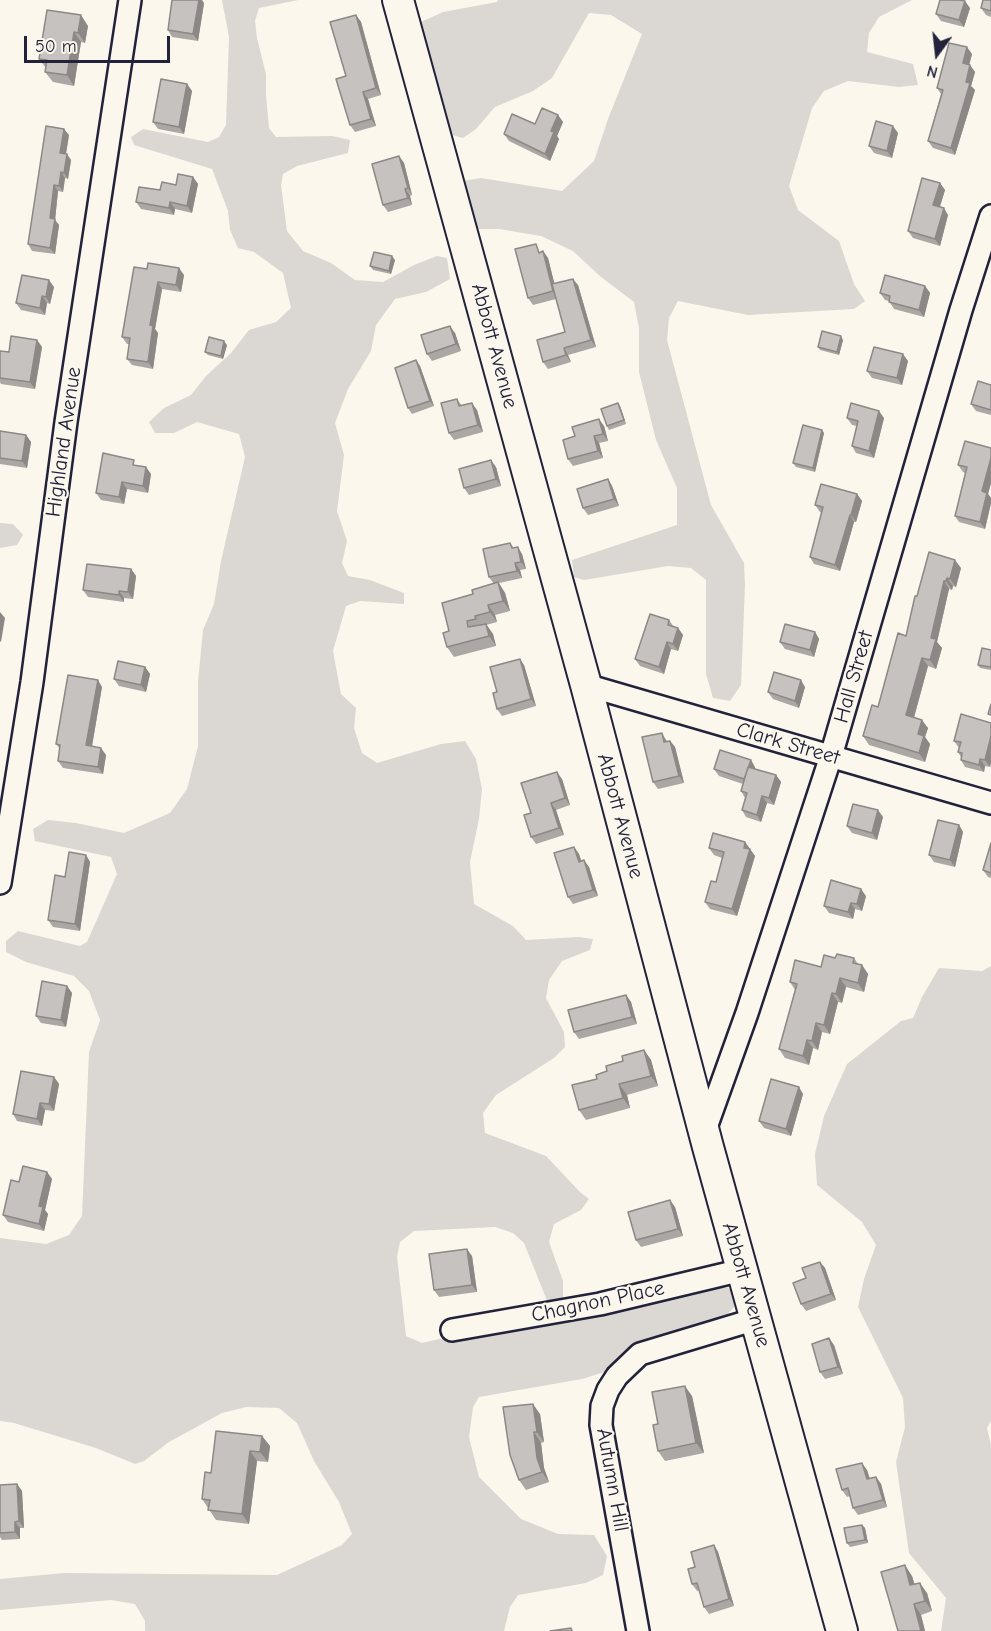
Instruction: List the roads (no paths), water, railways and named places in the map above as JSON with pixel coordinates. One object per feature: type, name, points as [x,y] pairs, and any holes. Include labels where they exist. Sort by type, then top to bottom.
[{"type":"street","name":"Highland Avenue","points":[[0,883],[32,682],[66,422],[130,0]]},
{"type":"street","name":"Abbott Avenue","points":[[398,0],[586,685],[704,1133],[842,1631]]},
{"type":"street","name":"Hall Street","points":[[704,1133],[747,1013],[831,756],[958,321],[991,216]]},
{"type":"street","name":"Clark Street","points":[[586,685],[991,803]]},
{"type":"street","name":"Chagnon Place","points":[[452,1330],[600,1304],[742,1270]]},
{"type":"street","name":"Autumn Hill","points":[[638,1631],[601,1425],[605,1398],[616,1376],[640,1354],[756,1319]]}]
